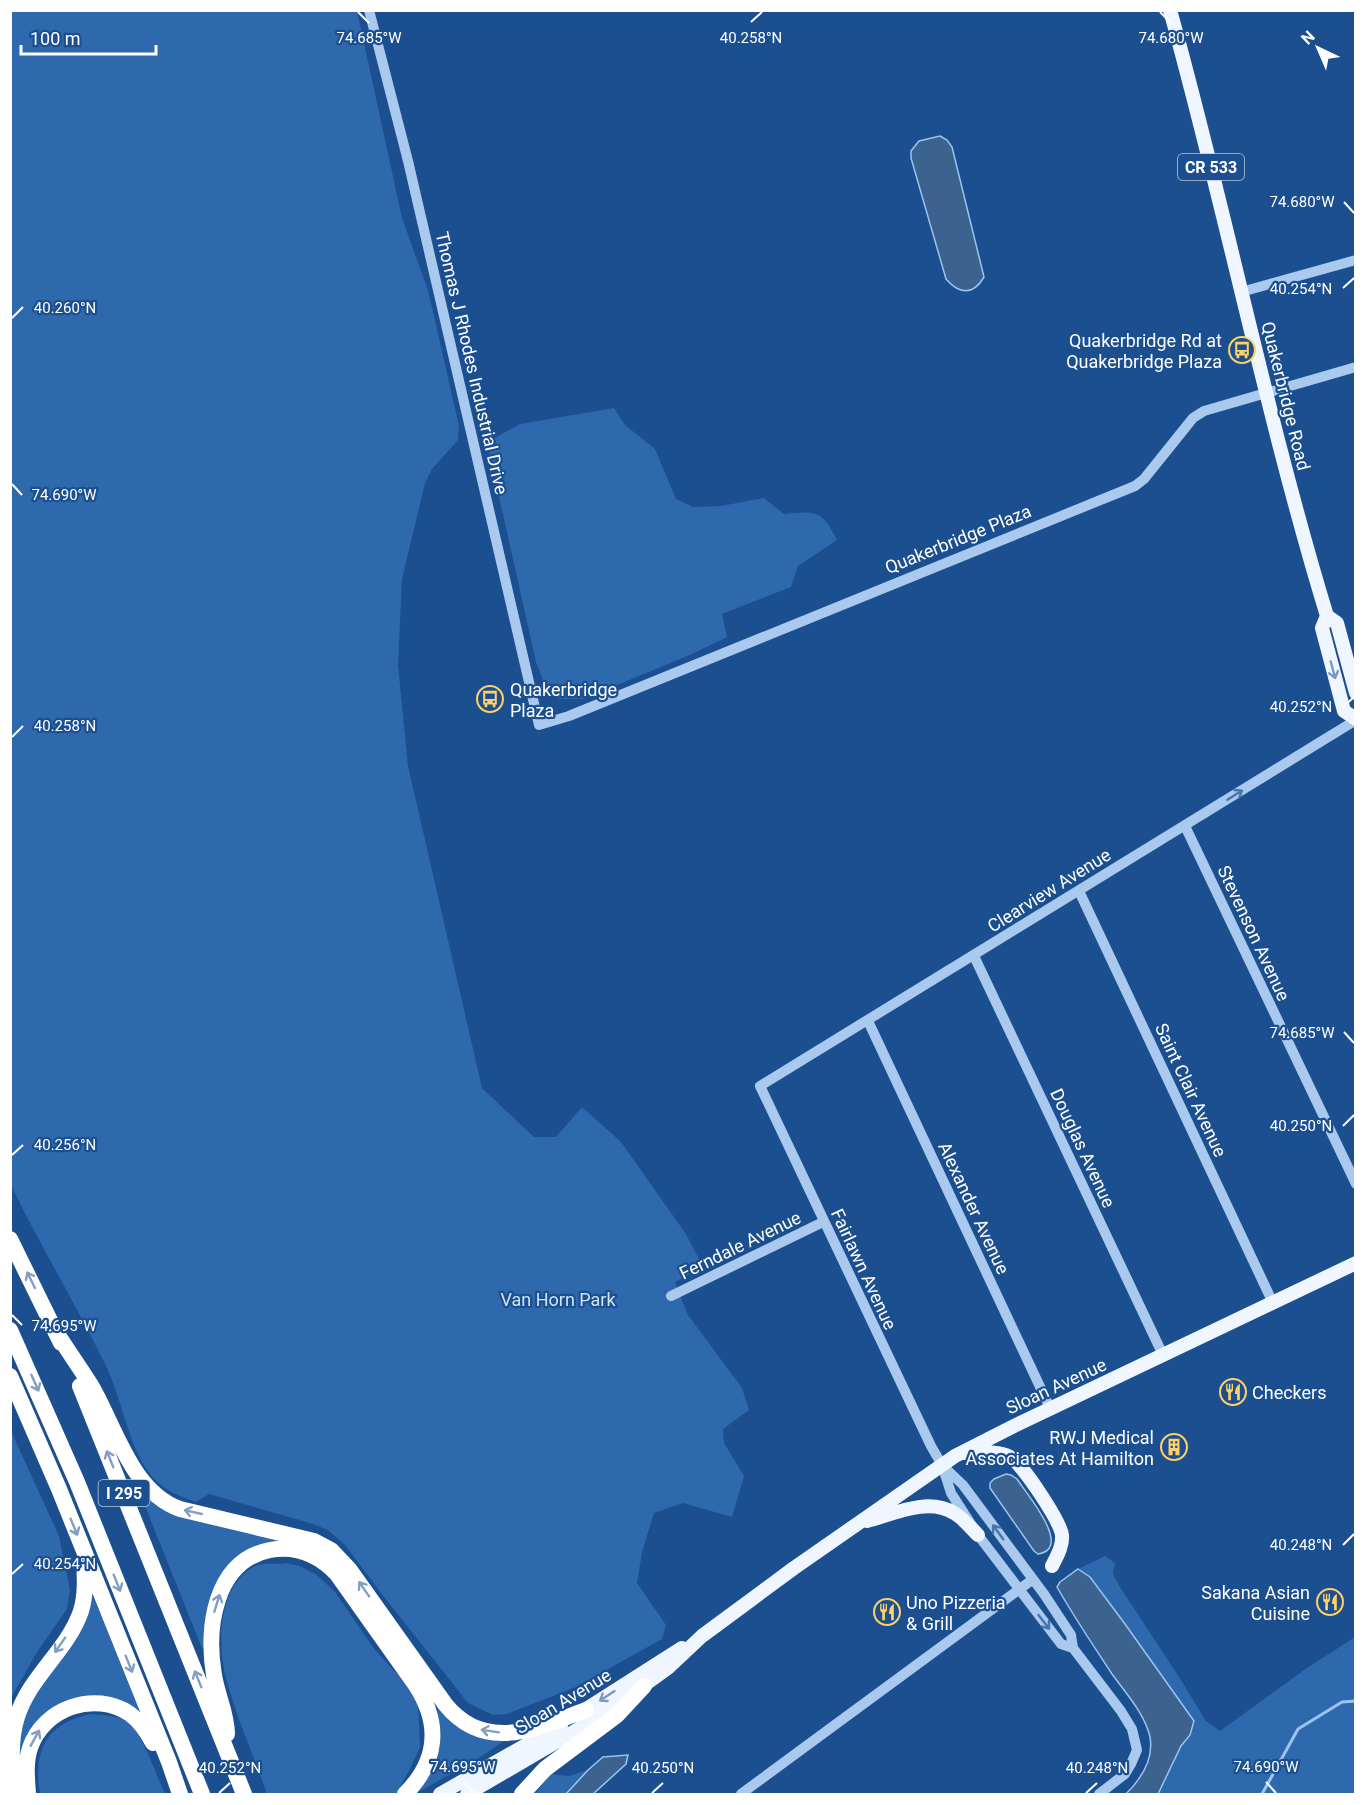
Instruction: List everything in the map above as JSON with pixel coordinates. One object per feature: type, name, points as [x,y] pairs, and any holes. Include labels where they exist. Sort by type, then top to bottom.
[{"type":"highway","name":"I 295","points":[[10,1239],[56,1332],[108,1452],[244,1794]]},
{"type":"highway","name":"I 295","points":[[10,1330],[77,1482],[202,1794]]},
{"type":"highway","points":[[56,1332],[92,1388],[138,1475],[153,1494],[180,1509],[308,1539],[331,1550],[349,1569],[444,1704],[460,1720],[480,1730],[513,1733],[586,1710]]},
{"type":"highway","points":[[10,1376],[84,1551],[180,1794]]},
{"type":"highway","points":[[227,1753],[227,1722],[218,1694],[211,1657],[211,1628],[216,1602],[237,1567],[252,1556],[275,1549],[300,1551],[322,1560],[337,1574],[427,1703],[433,1730],[431,1750],[418,1777],[405,1794]]},
{"type":"highway","points":[[15,1794],[12,1748],[17,1716],[28,1692],[68,1635],[80,1612],[84,1593],[84,1551]]},
{"type":"highway","points":[[522,1794],[545,1770],[617,1715],[644,1686]]},
{"type":"highway","points":[[28,1794],[27,1761],[30,1747],[37,1733],[47,1721],[57,1714],[72,1707],[93,1703],[119,1708],[140,1722],[180,1794]]},
{"type":"main road","name":"Quakerbridge Road","points":[[1170,10],[1200,119],[1281,456],[1327,616],[1322,628],[1344,711],[1356,719]]},
{"type":"main road","name":"Quakerbridge Road","points":[[1327,616],[1336,622],[1356,693]]},
{"type":"main road","name":"Sloan Avenue","points":[[440,1794],[586,1710],[661,1660],[702,1636],[942,1464],[1050,1408],[1356,1263]]},
{"type":"main road","points":[[961,1453],[1003,1454],[1011,1457],[1020,1466],[1052,1512],[1061,1530],[1061,1547],[1052,1566]]},
{"type":"main road","points":[[856,1524],[923,1506],[935,1505],[956,1514],[978,1535]]},
{"type":"main road","name":"Sloan Avenue","points":[[467,1794],[590,1723],[669,1667],[702,1636]]},
{"type":"street","name":"Thomas J Rhodes Industrial Drive","points":[[369,10],[408,161],[539,725]]},
{"type":"street","points":[[1241,292],[1356,260]]},
{"type":"street","name":"Quakerbridge Plaza","points":[[539,725],[569,716],[1135,486],[1144,479],[1193,418],[1218,406],[1356,367]]},
{"type":"street","name":"Clearview Avenue","points":[[759,1086],[974,956],[1356,719]]},
{"type":"street","name":"Stevenson Avenue","points":[[1185,826],[1356,1184]]},
{"type":"street","name":"Saint Clair Avenue","points":[[1079,891],[1273,1303]]},
{"type":"street","name":"Douglas Avenue","points":[[974,956],[1163,1355]]},
{"type":"street","name":"Alexander Avenue","points":[[868,1021],[1050,1408]]},
{"type":"street","name":"Fairlawn Avenue","points":[[759,1086],[927,1440],[942,1464],[963,1485],[1032,1580],[1071,1635],[1073,1648],[1132,1729],[1137,1750],[1125,1774],[1099,1794]]},
{"type":"street","name":"Ferndale Avenue","points":[[671,1296],[823,1222]]},
{"type":"street","name":"Fairlawn Avenue","points":[[942,1464],[951,1493],[978,1535],[1061,1644],[1073,1648]]},
{"type":"street","points":[[741,1794],[1032,1580]]},
{"type":"green space","name":"Van Horn Park","points":[[11,11],[357,11],[402,218],[428,290],[459,426],[458,440],[432,469],[425,483],[402,579],[398,665],[408,766],[482,1088],[534,1137],[556,1137],[582,1107],[621,1142],[686,1234],[703,1267],[675,1282],[688,1315],[742,1388],[749,1410],[723,1429],[724,1443],[744,1476],[732,1517],[683,1503],[654,1513],[642,1552],[637,1583],[666,1625],[662,1639],[576,1687],[507,1714],[493,1715],[468,1703],[345,1545],[328,1530],[209,1494],[196,1502],[168,1490],[157,1482],[147,1470],[134,1445],[105,1364],[11,1185]]},
{"type":"green space","points":[[614,408],[625,425],[655,449],[676,499],[693,507],[721,506],[764,498],[784,514],[803,512],[822,517],[837,540],[798,566],[791,587],[722,614],[727,637],[690,655],[583,699],[560,699],[547,690],[536,662],[489,452],[495,438],[520,424]]},
{"type":"green space","points":[[10,1429],[59,1536],[70,1590],[67,1609],[37,1652],[11,1698]]},
{"type":"green space","points":[[133,1476],[157,1504],[282,1540],[219,1581],[206,1613],[203,1651]]},
{"type":"green space","points":[[1105,1556],[1115,1563],[1113,1574],[1120,1587],[1206,1721],[1220,1731],[1307,1668],[1355,1637],[1355,1794],[1158,1794],[1181,1746],[1190,1735],[1125,1624],[1090,1577],[1078,1569]]},
{"type":"green space","points":[[286,1563],[300,1566],[317,1575],[335,1592],[375,1650],[399,1676],[418,1703],[420,1747],[396,1794],[267,1794],[230,1693],[223,1664],[221,1632],[227,1601],[243,1575],[258,1565]]},
{"type":"green space","points":[[91,1592],[148,1724],[70,1702],[22,1753],[18,1752],[27,1707]]},
{"type":"green space","points":[[438,1704],[466,1732],[507,1739],[479,1758],[415,1794],[437,1724]]},
{"type":"green space","points":[[90,1714],[117,1718],[131,1725],[143,1743],[165,1794],[40,1794],[39,1765],[46,1742],[62,1725]]},
{"type":"green space","points":[[588,1770],[566,1794],[535,1794],[550,1774],[569,1776]]},
{"type":"shaded area","points":[[940,136],[952,147],[984,277],[975,287],[966,291],[956,288],[946,279],[911,158],[911,151],[919,141]]},
{"type":"shaded area","points":[[1006,1474],[1017,1479],[1044,1520],[1050,1532],[1051,1542],[1048,1550],[1038,1554],[1034,1551],[990,1488],[990,1483],[994,1479]]},
{"type":"shaded area","points":[[1078,1569],[1090,1577],[1194,1721],[1190,1735],[1181,1746],[1158,1794],[1126,1794],[1137,1782],[1148,1761],[1150,1737],[1139,1712],[1057,1587],[1060,1582]]},
{"type":"shaded area","points":[[628,1755],[626,1764],[593,1794],[566,1794],[603,1757]]},
{"type":"waterway","points":[[1262,1794],[1298,1729],[1342,1702],[1356,1701]]},
{"type":"place","name":"Quakerbridge Rd at Quakerbridge Plaza","points":[[1242,350]]},
{"type":"place","name":"Quakerbridge Plaza","points":[[490,699]]},
{"type":"place","name":"Checkers","points":[[1233,1392]]},
{"type":"place","name":"RWJ Medical Associates At Hamilton","points":[[1174,1447]]},
{"type":"place","name":"Sakana Asian Cuisine","points":[[1330,1602]]},
{"type":"place","name":"Uno Pizzeria & Grill","points":[[887,1612]]}]
